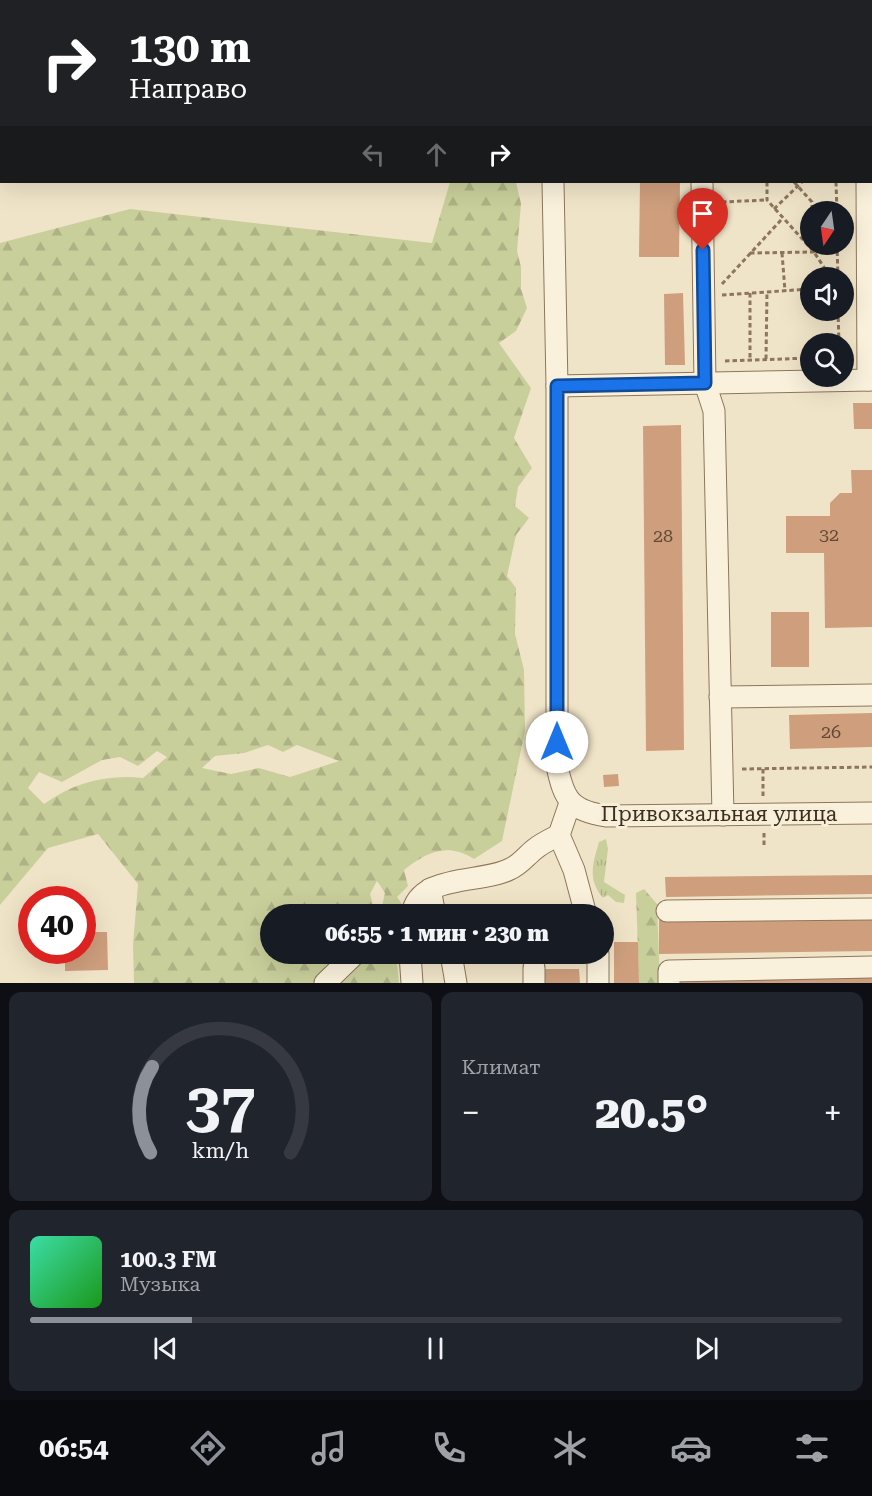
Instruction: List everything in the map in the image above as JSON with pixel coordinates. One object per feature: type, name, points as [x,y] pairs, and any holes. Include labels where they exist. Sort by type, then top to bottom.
[{"type":"street","points":[[553,183],[557,386],[557,766],[562,789],[570,802],[559,835],[574,870],[583,904]]},
{"type":"street","points":[[702,183],[707,296],[705,383],[714,411],[723,815]]},
{"type":"street","points":[[557,386],[870,380],[867,183]]},
{"type":"street","points":[[720,697],[872,695]]},
{"type":"street","name":"Привокзальная улица","points":[[570,802],[588,813],[608,816],[872,813]]},
{"type":"street","points":[[416,904],[421,896],[430,889],[494,876],[512,869],[537,847],[559,835]]},
{"type":"street","points":[[430,889],[433,904]]},
{"type":"street","points":[[667,911],[872,909]]},
{"type":"street","points":[[324,983],[344,964]]},
{"type":"street","points":[[410,964],[411,983]]},
{"type":"street","points":[[453,964],[456,983]]},
{"type":"street","points":[[598,964],[598,983]]},
{"type":"street","points":[[669,983],[669,971],[872,967]]},
{"type":"path","points":[[767,183],[767,200],[800,238]]},
{"type":"path","points":[[795,183],[811,201]]},
{"type":"path","points":[[774,209],[801,183]]},
{"type":"path","points":[[836,183],[837,201]]},
{"type":"path","points":[[702,203],[767,200]]},
{"type":"path","points":[[707,296],[782,219]]},
{"type":"path","points":[[750,253],[800,252]]},
{"type":"path","points":[[782,253],[785,291]]},
{"type":"path","points":[[707,296],[800,290]]},
{"type":"path","points":[[766,360],[767,292]]},
{"type":"path","points":[[750,293],[750,360]]},
{"type":"path","points":[[705,362],[800,358]]},
{"type":"path","points":[[722,769],[872,767]]},
{"type":"green space","points":[[450,183],[516,183],[521,204],[517,251],[521,267],[521,289],[527,308],[516,331],[499,343],[531,388],[514,438],[532,468],[518,487],[515,506],[529,518],[516,535],[507,576],[516,588],[515,634],[524,670],[525,731],[502,841],[474,859],[455,851],[446,850],[421,858],[404,870],[408,886],[397,897],[402,904],[383,904],[385,893],[377,881],[370,894],[373,904],[260,904],[260,964],[397,964],[399,983],[134,983],[133,945],[138,884],[98,834],[48,848],[0,905],[0,243],[130,209],[432,243]],"holes":[[[268,745],[283,752],[297,745],[339,761],[290,777],[259,768],[231,774],[202,768],[215,756],[244,753]],[[157,751],[167,757],[143,778],[116,777],[79,785],[44,804],[28,788],[39,772],[62,782],[102,760],[120,757],[138,766]]]},
{"type":"green space","points":[[606,839],[608,849],[604,882],[625,895],[624,903],[616,902],[608,895],[603,898],[593,877],[599,842]]},
{"type":"green space","points":[[644,889],[657,904],[660,983],[639,983],[636,893]]},
{"type":"building","points":[[640,183],[680,183],[679,257],[639,257]]},
{"type":"building","points":[[683,293],[685,365],[665,365],[664,294]]},
{"type":"building","points":[[853,403],[872,403],[872,429],[854,429]]},
{"type":"building","points":[[681,425],[684,750],[646,751],[643,426]]},
{"type":"building","points":[[851,470],[872,470],[872,627],[825,628],[824,553],[786,553],[786,516],[830,516],[830,503],[840,493],[852,493]]},
{"type":"building","points":[[771,612],[809,612],[809,667],[771,667]]},
{"type":"building","points":[[872,713],[872,747],[790,749],[789,715]]},
{"type":"building","points":[[618,774],[619,786],[604,787],[603,775]]},
{"type":"building","points":[[872,875],[872,894],[666,897],[665,877]]},
{"type":"building","points":[[872,918],[872,951],[659,954],[659,920]]},
{"type":"building","points":[[96,932],[107,932],[108,970],[65,971],[65,964],[96,964]]},
{"type":"building","points":[[614,942],[638,942],[639,983],[614,983]]},
{"type":"building","points":[[544,969],[579,969],[580,983],[544,983]]},
{"type":"building","points":[[872,975],[872,983],[677,983],[677,978]]},
{"type":"route","points":[[557,742],[557,386],[705,383],[703,250]]}]
